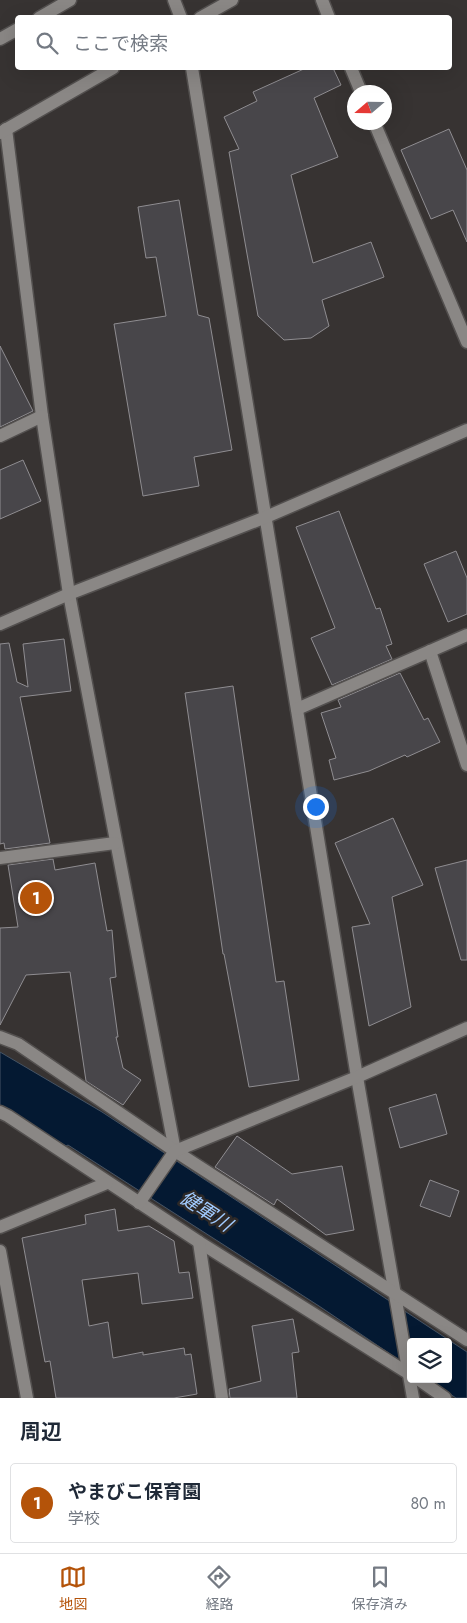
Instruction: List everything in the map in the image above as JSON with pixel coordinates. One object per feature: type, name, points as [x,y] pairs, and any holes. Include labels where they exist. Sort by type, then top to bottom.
[{"type":"street","points":[[44,15],[70,0]]},
{"type":"street","points":[[174,0],[180,15]]},
{"type":"street","points":[[205,15],[232,0]]},
{"type":"street","points":[[322,0],[328,15]]},
{"type":"street","points":[[0,39],[15,31]]},
{"type":"street","points":[[110,70],[3,131],[42,416],[69,594],[175,1151]]},
{"type":"street","points":[[192,70],[394,1292],[407,1349]]},
{"type":"street","points":[[352,70],[358,85]]},
{"type":"street","points":[[377,130],[467,342]]},
{"type":"street","points":[[0,436],[42,416]]},
{"type":"street","points":[[0,624],[69,594],[266,517],[467,430]]},
{"type":"street","points":[[297,709],[467,636]]},
{"type":"street","points":[[430,651],[467,765]]},
{"type":"street","points":[[0,858],[116,842]]},
{"type":"street","points":[[139,1203],[175,1151],[358,1077],[467,1028]]},
{"type":"street","points":[[0,1037],[18,1044],[175,1151],[467,1340]]},
{"type":"street","points":[[0,1112],[199,1242],[407,1372]]},
{"type":"street","points":[[0,1227],[107,1183]]},
{"type":"street","points":[[199,1242],[222,1398]]},
{"type":"street","points":[[0,1251],[27,1398]]},
{"type":"street","points":[[413,1383],[413,1398]]},
{"type":"street","points":[[424,1383],[446,1398]]},
{"type":"water","name":"健軍川","points":[[0,1052],[102,1112],[446,1338],[407,1338],[407,1365],[319,1306],[68,1145],[66,1146],[0,1106]]},
{"type":"water","points":[[452,1342],[467,1352],[467,1398],[456,1398],[434,1383],[452,1383]]},
{"type":"building","points":[[302,70],[334,70],[341,85],[314,98],[338,157],[291,175],[313,263],[371,242],[384,277],[322,300],[329,326],[311,338],[284,340],[258,316],[229,152],[239,149],[224,117],[257,101],[253,92]]},
{"type":"building","points":[[449,129],[467,170],[467,242],[453,210],[431,219],[401,150]]},
{"type":"building","points":[[179,200],[198,315],[209,318],[232,450],[194,457],[199,486],[143,496],[114,324],[166,316],[156,257],[146,258],[138,207]]},
{"type":"building","points":[[0,346],[33,411],[0,427]]},
{"type":"building","points":[[23,460],[41,501],[0,519],[0,470]]},
{"type":"building","points":[[339,511],[376,609],[380,608],[392,644],[386,646],[392,659],[332,685],[311,638],[335,628],[296,527]]},
{"type":"building","points":[[456,551],[467,578],[467,614],[448,622],[424,564]]},
{"type":"building","points":[[64,639],[71,691],[20,697],[50,843],[5,849],[4,843],[0,844],[0,644],[9,643],[17,682],[28,687],[23,644]]},
{"type":"building","points":[[400,673],[424,720],[428,718],[440,742],[369,771],[334,780],[329,760],[336,758],[321,713],[341,707],[338,700]]},
{"type":"building","points":[[233,686],[276,982],[284,981],[299,1080],[249,1087],[223,954],[185,693]]},
{"type":"building","points":[[393,818],[423,885],[392,897],[411,1007],[369,1026],[352,927],[370,924],[335,843]]},
{"type":"building","points":[[53,859],[55,870],[95,863],[107,931],[112,930],[116,977],[110,978],[118,1037],[116,1037],[123,1068],[141,1080],[123,1105],[86,1081],[70,972],[26,975],[0,1025],[0,928],[18,927],[8,865]]},
{"type":"building","points":[[467,860],[467,960],[461,960],[435,868]]},
{"type":"building","points":[[436,1094],[447,1134],[400,1148],[389,1108]]},
{"type":"building","points":[[237,1136],[292,1174],[342,1166],[354,1230],[326,1235],[277,1199],[274,1205],[215,1167]]},
{"type":"building","points":[[430,1180],[459,1191],[450,1217],[420,1206]]},
{"type":"building","points":[[115,1209],[118,1231],[149,1226],[174,1241],[179,1273],[189,1272],[193,1298],[142,1304],[138,1273],[82,1280],[89,1326],[108,1322],[113,1358],[143,1352],[143,1355],[184,1348],[185,1355],[191,1354],[197,1394],[174,1398],[56,1398],[50,1361],[45,1362],[22,1238],[86,1224],[85,1215]]},
{"type":"building","points":[[293,1319],[299,1352],[292,1353],[297,1398],[230,1398],[229,1389],[261,1381],[252,1326]]},
{"type":"place","name":"やまびこ保育園","points":[[36,898]]}]
